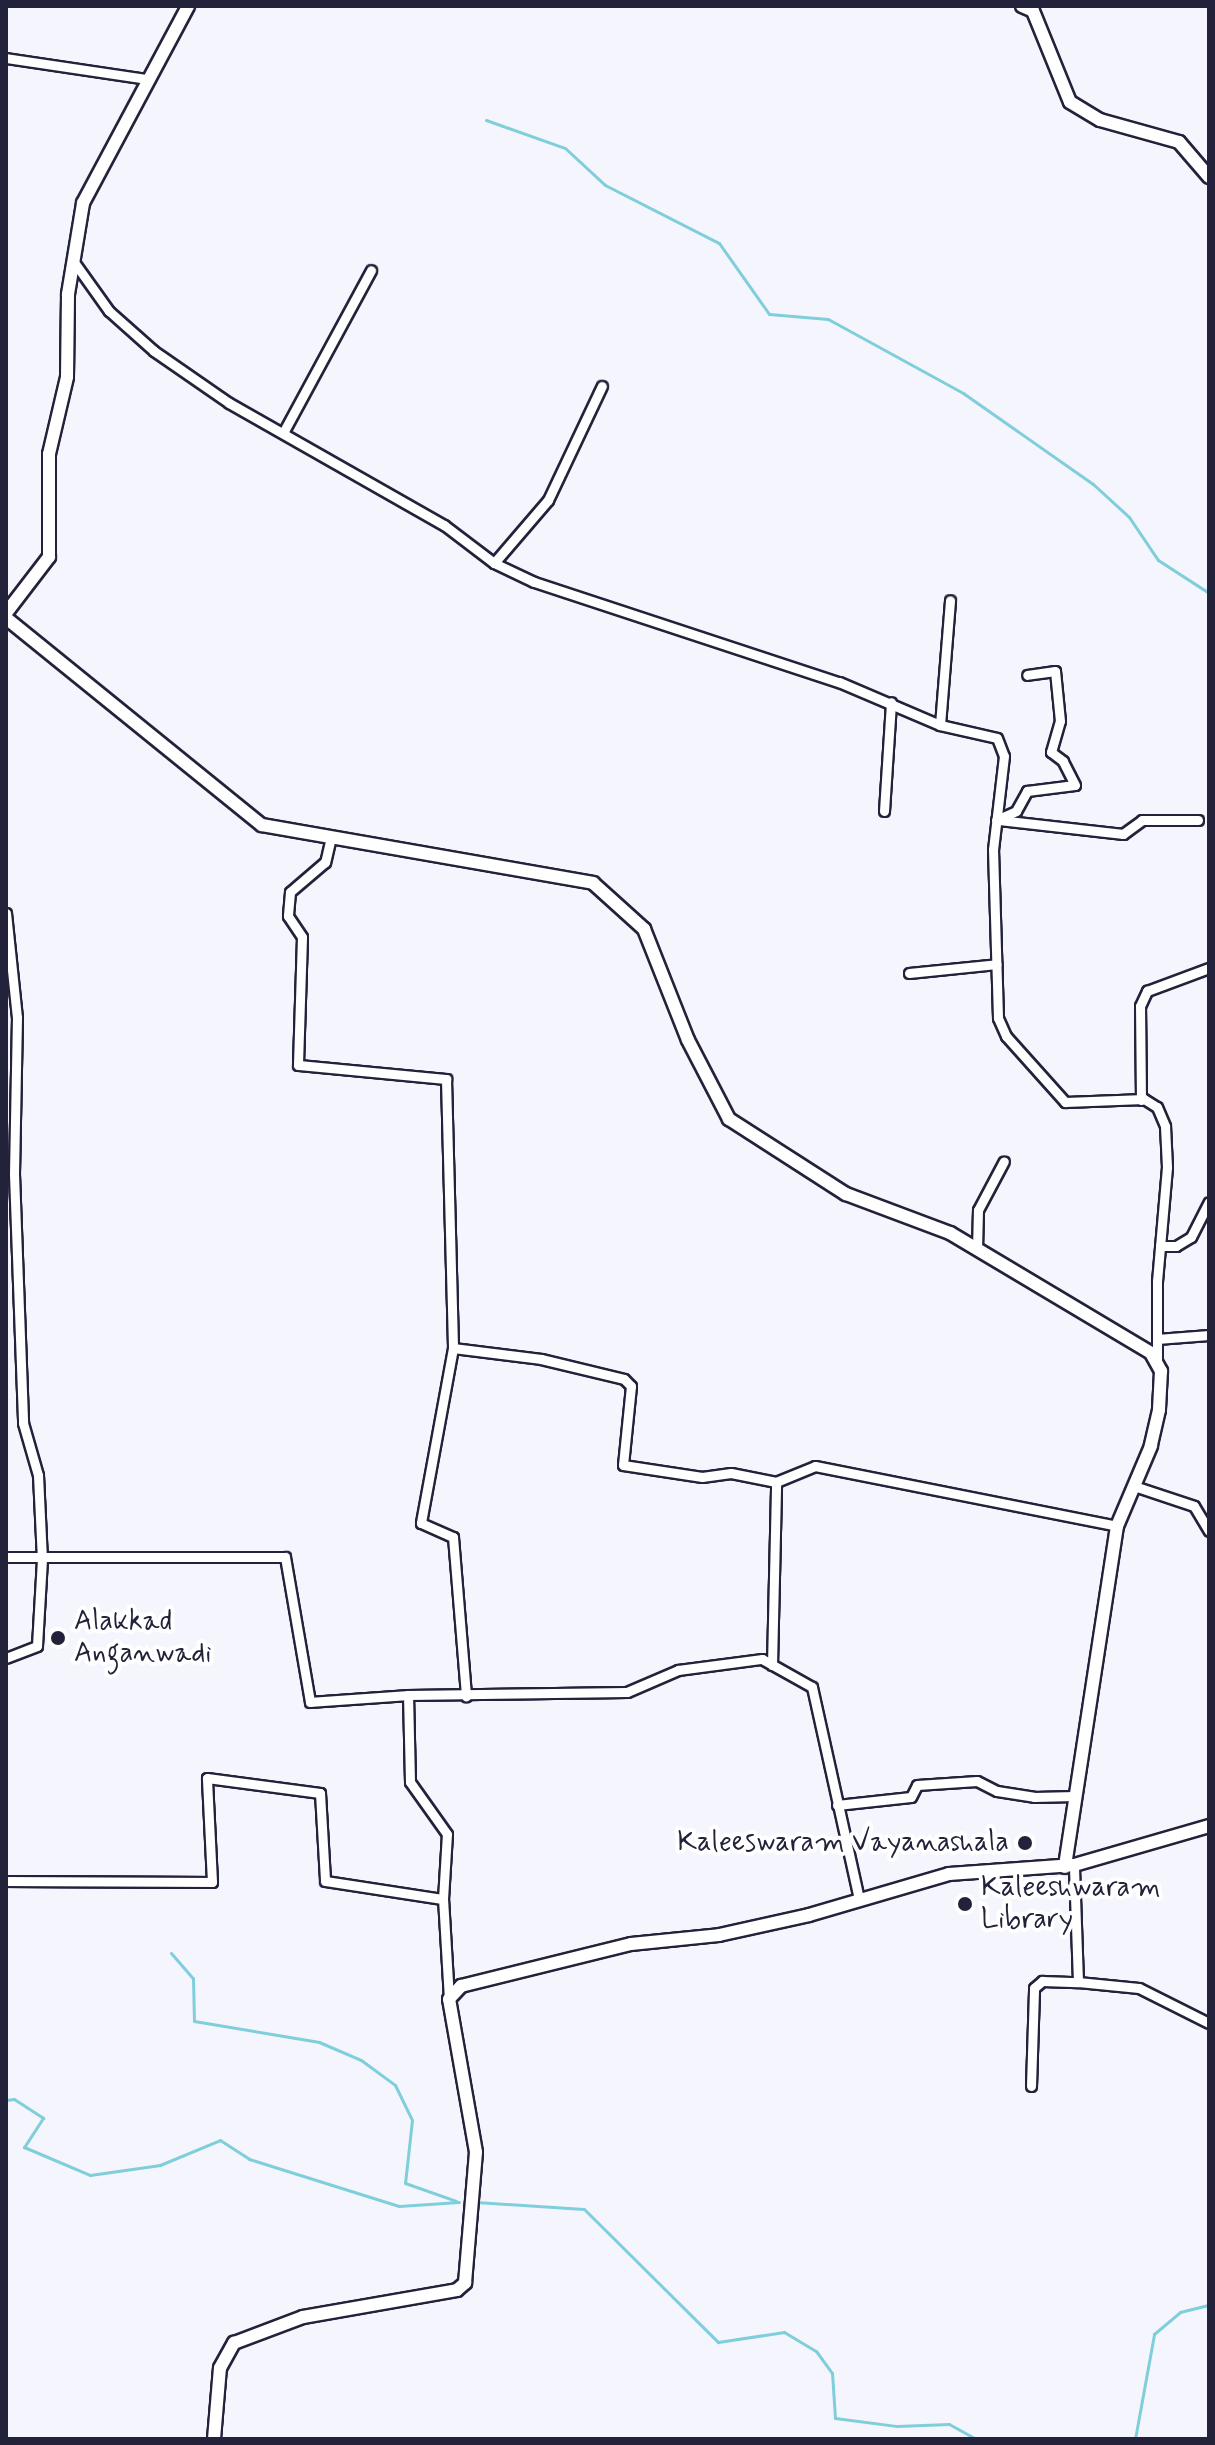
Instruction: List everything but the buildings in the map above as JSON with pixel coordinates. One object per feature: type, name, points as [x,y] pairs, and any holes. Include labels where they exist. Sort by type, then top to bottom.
[{"type":"street","points":[[188,6],[146,79],[83,203],[74,262],[67,377],[49,454],[49,557],[6,615],[262,825],[593,883],[644,929],[688,1040],[729,1119],[846,1194],[950,1233],[1157,1360]]},
{"type":"street","points":[[1029,8],[1070,102],[1100,120],[1179,142],[1209,177]]},
{"type":"street","points":[[6,58],[146,79]]},
{"type":"street","points":[[74,262],[109,311],[154,351],[283,433],[399,498],[494,563],[534,582],[706,635],[891,702],[940,725],[997,738],[1002,746],[996,820],[1000,1025],[1065,1102],[1141,1100],[1157,1107],[1167,1142],[1157,1339],[1162,1386],[1159,1410],[1117,1526],[1075,1796],[1069,1866],[1078,1982]]},
{"type":"street","points":[[283,433],[371,270]]},
{"type":"street","points":[[494,563],[548,500],[602,386]]},
{"type":"street","points":[[940,725],[950,600]]},
{"type":"street","points":[[996,820],[1016,811],[1027,791],[1075,785],[1063,761],[1051,752],[1060,721],[1055,671],[1027,675]]},
{"type":"street","points":[[884,811],[891,702]]},
{"type":"street","points":[[996,820],[1123,834],[1142,820],[1198,820]]},
{"type":"street","points":[[331,837],[325,862],[290,892],[288,916],[302,937],[298,1065],[446,1079],[453,1348],[421,1523],[453,1537],[466,1696]]},
{"type":"street","points":[[6,913],[8,977],[17,1017],[14,1174],[23,1423],[38,1475],[42,1559],[37,1646],[6,1658]]},
{"type":"street","points":[[909,973],[997,964]]},
{"type":"street","points":[[1141,1100],[1140,1006],[1147,991],[1209,968]]},
{"type":"street","points":[[977,1250],[978,1210],[1004,1161]]},
{"type":"street","points":[[1160,1246],[1176,1246],[1191,1237],[1209,1202]]},
{"type":"street","points":[[1157,1339],[1209,1335]]},
{"type":"street","points":[[453,1348],[541,1359],[624,1379],[631,1386],[623,1465],[702,1477],[731,1473],[776,1482],[815,1466],[1117,1526]]},
{"type":"street","points":[[772,1665],[776,1482]]},
{"type":"street","points":[[1134,1486],[1194,1506],[1209,1531]]},
{"type":"street","points":[[6,1557],[285,1557],[310,1702],[408,1695],[627,1692],[678,1670],[762,1659],[812,1687],[859,1899]]},
{"type":"street","points":[[214,2439],[220,2368],[234,2343],[303,2317],[457,2290],[465,2283],[476,2152],[449,1999],[443,1899],[447,1834],[410,1782],[408,1695]]},
{"type":"street","points":[[6,1881],[212,1882],[207,1778],[320,1793],[325,1881],[443,1899]]},
{"type":"street","points":[[837,1805],[911,1797],[917,1785],[977,1781],[1010,1793],[1075,1796]]},
{"type":"street","points":[[449,1999],[461,1986],[616,1948],[719,1935],[949,1874],[1069,1866],[1209,1826]]},
{"type":"street","points":[[1031,2086],[1034,1988],[1042,1981],[1139,1988],[1209,2023]]},
{"type":"waterway","points":[[486,120],[565,148],[605,185],[719,243],[769,314],[828,319],[963,393],[1093,484],[1129,517],[1158,560],[1209,593]]},
{"type":"waterway","points":[[171,1953],[193,1978],[194,2021],[319,2042],[361,2060],[395,2085],[412,2120],[405,2183],[456,2201]]},
{"type":"waterway","points":[[6,2100],[14,2099],[43,2118],[24,2147],[90,2175],[160,2165],[220,2140],[249,2159],[399,2206],[459,2202]]},
{"type":"waterway","points":[[476,2202],[584,2209],[718,2342],[784,2332],[816,2351],[832,2373],[835,2418],[897,2426],[949,2424],[976,2439]]},
{"type":"waterway","points":[[1135,2439],[1154,2334],[1180,2312],[1209,2305]]},
{"type":"place","name":"Alakkad Anganwadi","points":[[58,1638]]},
{"type":"place","name":"Kaleeswaram Vayanashala","points":[[1025,1843]]},
{"type":"place","name":"Kaleeshwaram Library","points":[[965,1904]]}]
